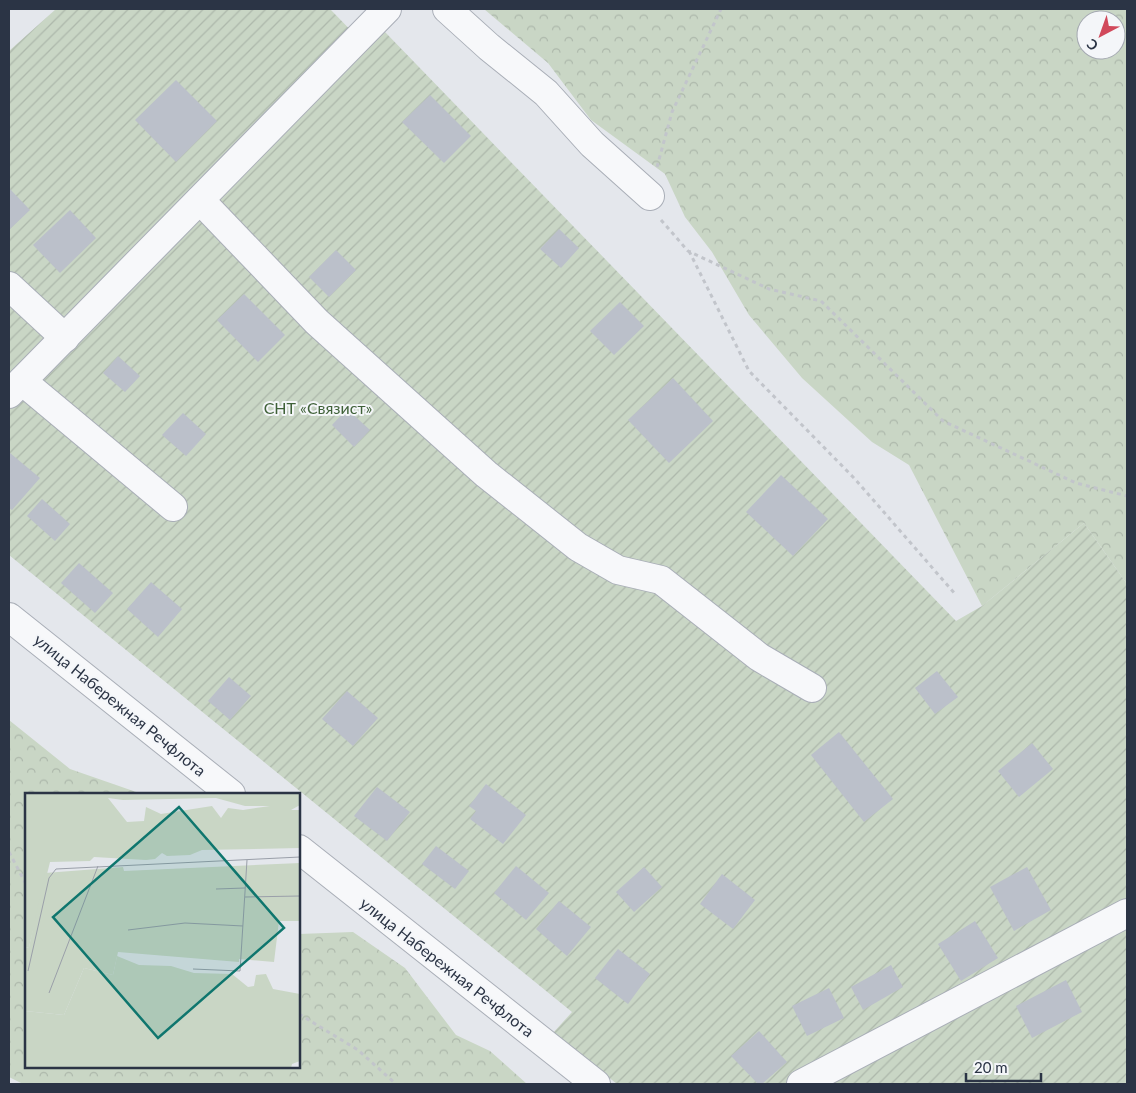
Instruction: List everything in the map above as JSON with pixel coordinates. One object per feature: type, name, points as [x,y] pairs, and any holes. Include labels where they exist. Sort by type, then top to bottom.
[{"type":"street","points":[[173,508],[15,388],[387,9]]},
{"type":"street","points":[[447,9],[489,47],[546,93],[592,144],[650,196]]},
{"type":"street","points":[[200,200],[317,322],[486,474],[578,547],[618,570],[661,580],[759,657],[812,688]]},
{"type":"street","points":[[9,286],[65,338]]},
{"type":"street","name":"улица Набережная Речфлота","points":[[9,616],[230,793]]},
{"type":"street","name":"улица Набережная Речфлота","points":[[300,850],[596,1084]]},
{"type":"street","points":[[801,1084],[1127,913]]},
{"type":"path","points":[[721,9],[672,112],[650,196],[658,217],[688,251],[749,371],[855,479],[956,595]]},
{"type":"path","points":[[688,251],[770,289],[821,301],[943,421],[1076,483],[1127,496]]},
{"type":"path","points":[[9,852],[25,882]]},
{"type":"path","points":[[300,1015],[358,1050],[396,1084]]},
{"type":"green space","name":"СНТ «Связист»","points":[[56,9],[330,9],[367,47],[385,32],[956,621],[982,606],[1084,523],[1127,584],[1127,1084],[617,1084],[553,1033],[572,1012],[9,555],[9,51]]},
{"type":"green space","points":[[484,9],[1127,9],[1127,584],[1084,523],[982,606],[909,465],[872,442],[802,378],[749,315],[712,252],[685,217],[665,174],[591,120],[548,63]]},
{"type":"green space","points":[[9,720],[70,769],[139,793],[25,793],[25,1068],[300,1068],[300,934],[353,932],[405,968],[456,1035],[490,1051],[527,1084],[23,1084],[9,1077]]},
{"type":"building","points":[[176,80],[217,121],[176,162],[135,120]]},
{"type":"building","points":[[430,95],[471,136],[444,163],[402,122]]},
{"type":"building","points":[[9,188],[30,210],[9,230]]},
{"type":"building","points":[[70,210],[96,238],[60,273],[33,245]]},
{"type":"building","points":[[559,229],[579,248],[561,268],[540,249]]},
{"type":"building","points":[[336,250],[356,270],[329,297],[309,277]]},
{"type":"building","points":[[244,294],[285,335],[258,362],[217,320]]},
{"type":"building","points":[[620,302],[644,326],[614,355],[590,331]]},
{"type":"building","points":[[118,356],[140,376],[125,392],[103,373]]},
{"type":"building","points":[[673,378],[713,421],[669,463],[628,420]]},
{"type":"building","points":[[347,409],[370,430],[354,447],[332,425]]},
{"type":"building","points":[[183,413],[206,434],[186,456],[162,435]]},
{"type":"building","points":[[10,453],[40,478],[12,510],[9,508]]},
{"type":"building","points":[[781,475],[828,519],[793,556],[746,512]]},
{"type":"building","points":[[42,499],[70,524],[55,541],[27,516]]},
{"type":"building","points":[[79,563],[113,593],[95,613],[61,583]]},
{"type":"building","points":[[151,582],[182,609],[158,637],[127,609]]},
{"type":"building","points":[[937,671],[958,697],[935,714],[915,688]]},
{"type":"building","points":[[229,677],[251,696],[230,720],[208,701]]},
{"type":"building","points":[[347,691],[378,718],[353,746],[322,719]]},
{"type":"building","points":[[839,732],[893,799],[864,822],[811,755]]},
{"type":"building","points":[[1032,743],[1053,769],[1019,797],[998,771]]},
{"type":"building","points":[[486,784],[526,815],[503,844],[470,819],[476,811],[469,806]]},
{"type":"building","points":[[377,787],[410,812],[387,841],[354,816]]},
{"type":"building","points":[[436,846],[469,871],[455,889],[422,864]]},
{"type":"building","points":[[516,866],[549,893],[526,920],[494,893]]},
{"type":"building","points":[[644,867],[662,887],[634,912],[616,892]]},
{"type":"building","points":[[1027,867],[1051,910],[1014,931],[990,887]]},
{"type":"building","points":[[722,874],[755,900],[733,929],[700,904]]},
{"type":"building","points":[[559,901],[591,927],[567,956],[536,929]]},
{"type":"building","points":[[975,921],[998,958],[961,981],[938,944]]},
{"type":"building","points":[[618,949],[650,974],[628,1004],[595,978]]},
{"type":"building","points":[[891,965],[903,987],[863,1010],[851,987]]},
{"type":"building","points":[[1066,980],[1082,1012],[1032,1038],[1016,1006]]},
{"type":"building","points":[[829,988],[844,1018],[807,1036],[792,1006]]},
{"type":"building","points":[[759,1031],[787,1062],[762,1084],[758,1084],[731,1056]]}]
